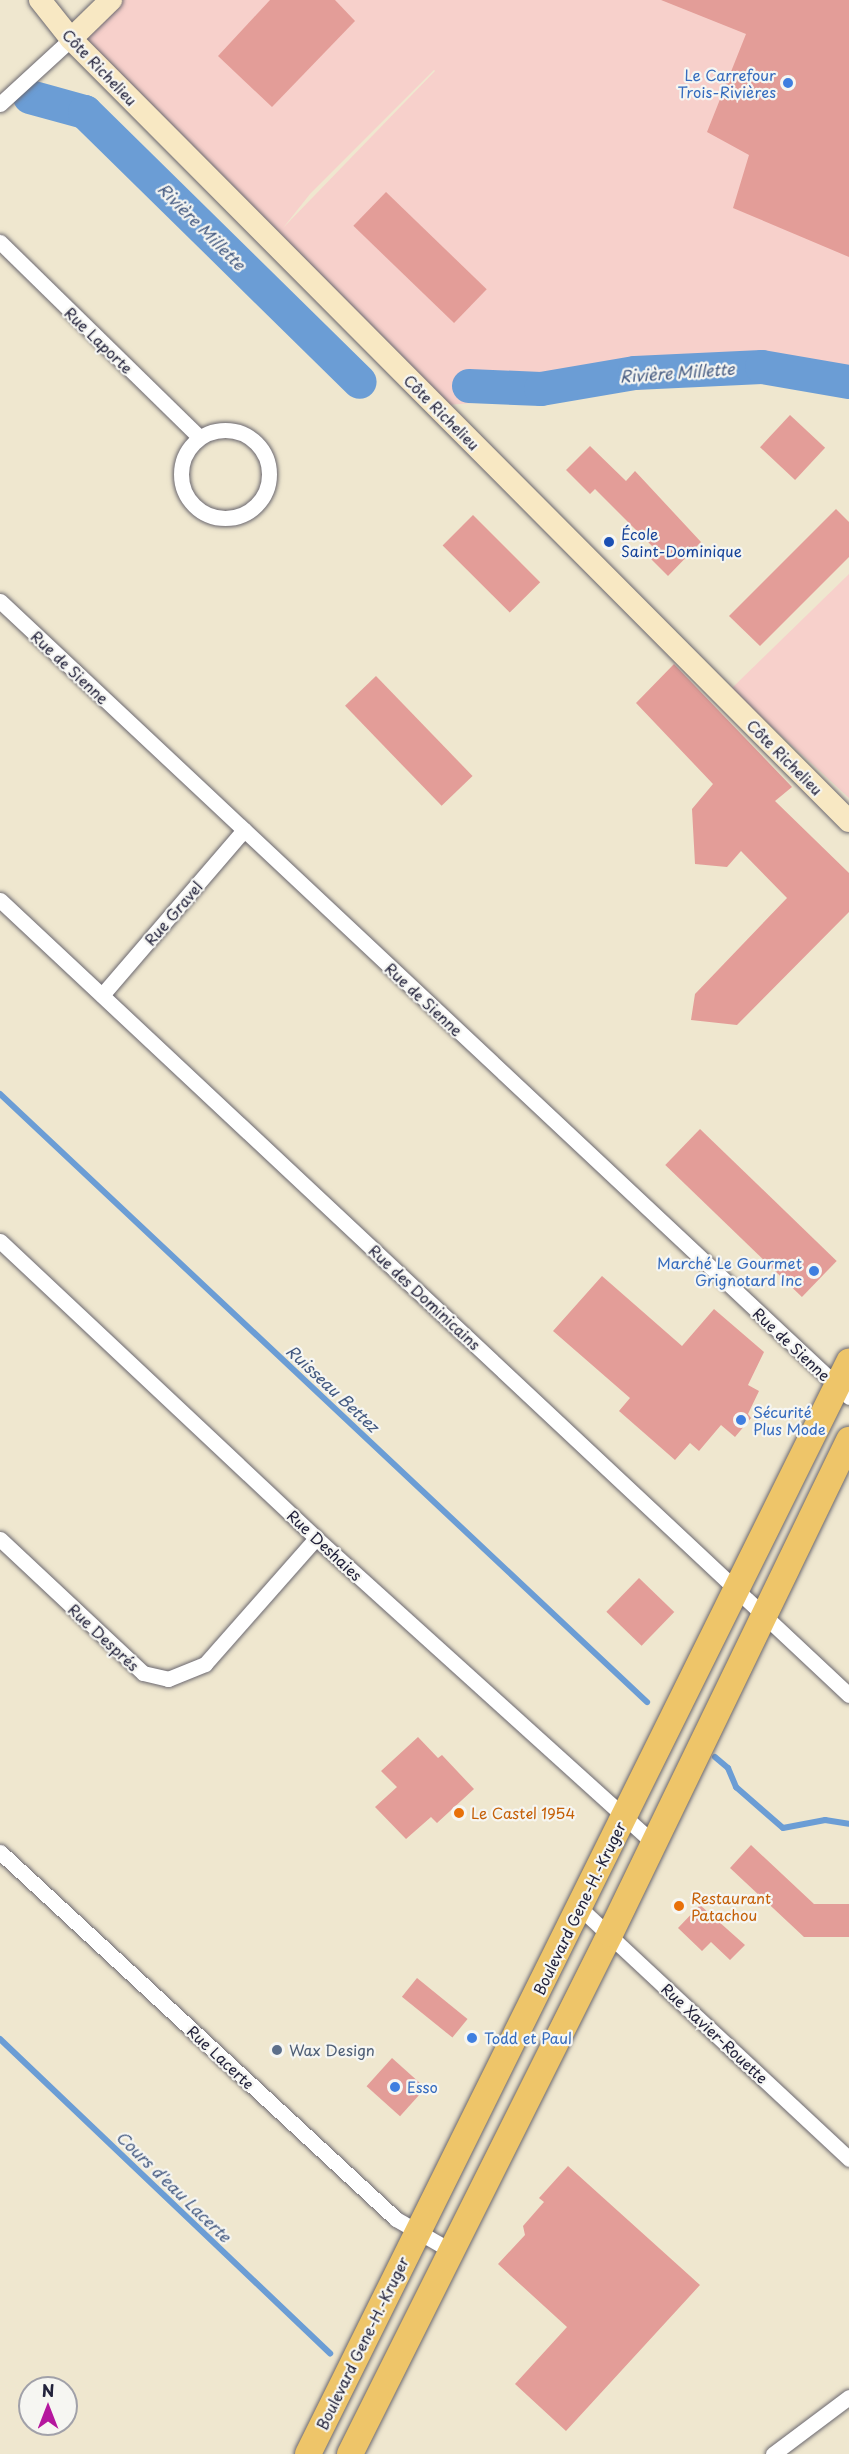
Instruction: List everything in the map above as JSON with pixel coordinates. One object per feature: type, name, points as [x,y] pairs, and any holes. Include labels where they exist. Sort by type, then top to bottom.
[{"type":"main road","name":"Boulevard Gene-H.-Kruger","points":[[308,2454],[416,2232],[580,1908],[736,1588],[843,1392],[849,1362]]},
{"type":"main road","points":[[350,2454],[610,1934],[849,1440]]},
{"type":"street","name":"Côte Richelieu","points":[[40,0],[71,39],[849,821]]},
{"type":"street","points":[[0,104],[111,0]]},
{"type":"street","name":"Rue Laporte","points":[[0,242],[199,437]]},
{"type":"street","points":[[228,429],[255,440],[269,466],[269,481],[256,507],[244,515],[214,518],[190,502],[180,475],[189,447],[199,437],[228,429]]},
{"type":"street","name":"Rue de Sienne","points":[[0,601],[843,1392]]},
{"type":"street","name":"Rue Gravel","points":[[102,995],[244,830]]},
{"type":"street","name":"Rue des Dominicains","points":[[0,900],[849,1695]]},
{"type":"street","name":"Rue Deshaies","points":[[0,1241],[316,1538],[654,1844]]},
{"type":"street","name":"Rue Després","points":[[0,1539],[143,1673],[168,1680],[205,1664],[316,1538]]},
{"type":"street","name":"Rue Lacerte","points":[[0,1852],[396,2219],[450,2250]]},
{"type":"street","name":"Rue Xavier-Rouette","points":[[580,1908],[849,2159]]},
{"type":"street","points":[[773,2454],[849,2397]]},
{"type":"shaded area","points":[[119,0],[849,0],[849,379],[834,374],[448,405],[80,36]],"holes":[[[435,71],[283,228],[310,194]]]},
{"type":"shaded area","points":[[849,574],[849,798],[731,689]]},
{"type":"building","points":[[270,0],[335,0],[355,21],[272,107],[218,56]]},
{"type":"building","name":"Le Carrefour Trois-Rivières","points":[[661,0],[849,0],[849,257],[733,208],[749,155],[707,132],[746,34]]},
{"type":"building","points":[[386,192],[487,289],[454,323],[353,226]]},
{"type":"building","points":[[790,415],[825,448],[795,480],[760,447]]},
{"type":"building","points":[[590,446],[626,481],[635,471],[701,542],[668,576],[646,554],[653,547],[595,489],[590,494],[566,470]]},
{"type":"building","points":[[836,509],[849,522],[849,557],[760,646],[729,616]]},
{"type":"building","points":[[473,515],[540,582],[510,613],[443,545]]},
{"type":"building","points":[[674,664],[792,787],[775,801],[849,873],[849,912],[737,1025],[691,1020],[695,994],[787,898],[741,851],[727,867],[695,864],[692,809],[713,784],[636,703]]},
{"type":"building","points":[[376,676],[473,776],[442,806],[345,706]]},
{"type":"building","points":[[700,1129],[837,1261],[802,1297],[665,1165]]},
{"type":"building","points":[[602,1276],[682,1346],[714,1309],[764,1352],[748,1385],[759,1391],[748,1414],[751,1418],[735,1437],[721,1425],[699,1451],[690,1443],[675,1460],[619,1411],[630,1398],[553,1331]]},
{"type":"building","points":[[639,1578],[674,1612],[642,1646],[606,1612]]},
{"type":"building","points":[[418,1737],[438,1758],[442,1755],[474,1789],[437,1823],[431,1817],[406,1839],[375,1807],[397,1787],[381,1771]]},
{"type":"building","points":[[751,1845],[814,1904],[849,1904],[849,1937],[804,1937],[730,1868]]},
{"type":"building","points":[[700,1905],[745,1945],[730,1960],[711,1942],[702,1951],[678,1928]]},
{"type":"building","points":[[417,1978],[468,2019],[452,2038],[402,1997]]},
{"type":"building","name":"Esso","points":[[392,2058],[425,2088],[400,2116],[367,2086]]},
{"type":"building","points":[[568,2166],[700,2285],[566,2431],[515,2384],[567,2327],[498,2264],[525,2235],[523,2226],[544,2202],[539,2198]]},
{"type":"waterway","name":"Rivière Millette","points":[[30,97],[85,112],[360,382]]},
{"type":"waterway","name":"Rivière Millette","points":[[469,386],[541,389],[635,373],[762,367],[849,382]]},
{"type":"waterway","name":"Ruisseau Bettez","points":[[0,1094],[647,1702]]},
{"type":"waterway","name":"Ruisseau Bettez","points":[[715,1757],[728,1768],[736,1787],[783,1828],[825,1820],[849,1824]]},
{"type":"waterway","name":"Cours d'eau Lacerte","points":[[0,2039],[330,2353]]},
{"type":"place","name":"Le Carrefour Trois-Rivières","points":[[788,83]]},
{"type":"place","name":"École Saint-Dominique","points":[[609,542]]},
{"type":"place","name":"Marché Le Gourmet Grignotard Inc","points":[[814,1271]]},
{"type":"place","name":"Sécurité Plus Mode","points":[[741,1420]]},
{"type":"place","name":"Le Castel 1954","points":[[459,1813]]},
{"type":"place","name":"Restaurant Patachou","points":[[679,1906]]},
{"type":"place","name":"Todd et Paul","points":[[472,2038]]},
{"type":"place","name":"Wax Design","points":[[277,2050]]},
{"type":"place","name":"Esso","points":[[395,2087]]}]
